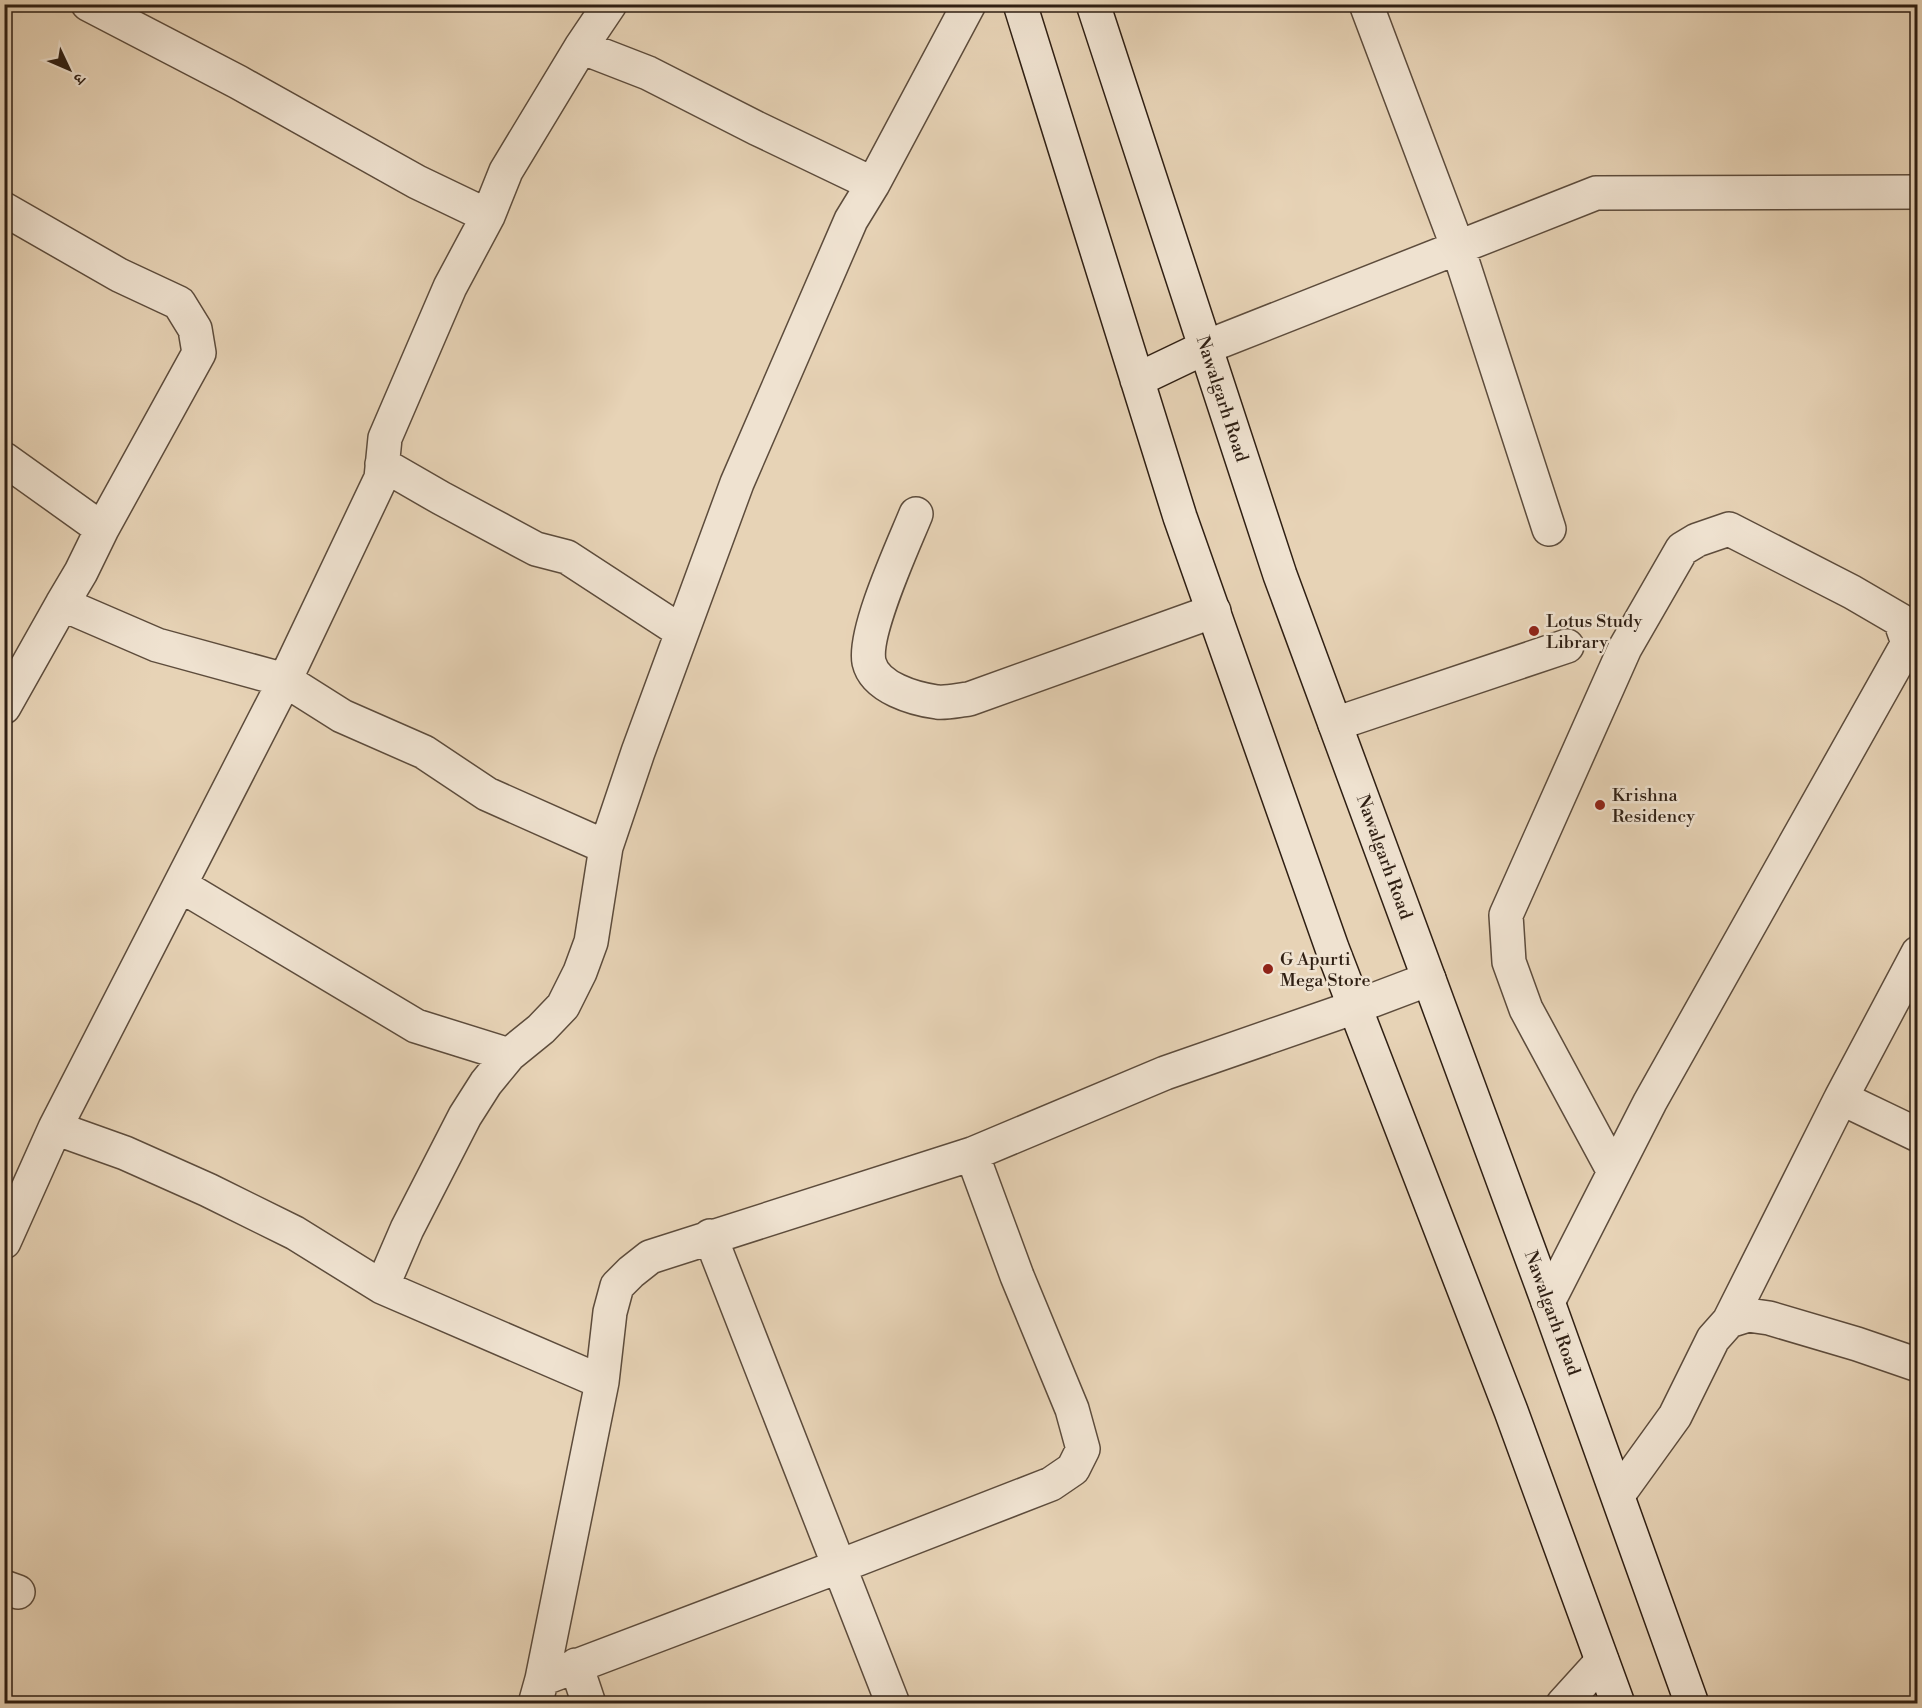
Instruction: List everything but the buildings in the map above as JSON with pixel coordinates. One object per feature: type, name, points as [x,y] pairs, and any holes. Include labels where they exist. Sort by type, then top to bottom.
[{"type":"street","points":[[88,4],[238,82],[417,182],[488,216]]},
{"type":"street","points":[[4,1242],[55,1128],[285,680],[381,478],[385,438],[450,287],[488,216],[506,171],[581,47],[610,4]]},
{"type":"street","points":[[382,1287],[407,1229],[465,1116],[486,1083],[509,1055],[541,1029],[563,1006],[580,972],[591,942],[606,847],[737,483],[851,220],[873,184],[969,4]]},
{"type":"street","points":[[1020,4],[1180,517],[1332,948],[1511,1411],[1618,1704]]},
{"type":"street","name":"Nawalgarh Road","points":[[1093,4],[1280,575],[1548,1302],[1692,1704]]},
{"type":"street","points":[[1366,4],[1458,248],[1549,529]]},
{"type":"street","points":[[581,47],[648,73],[873,184]]},
{"type":"street","points":[[1137,380],[1206,347],[1596,193],[1917,192]]},
{"type":"street","points":[[4,209],[119,275],[179,303],[195,329],[199,353],[102,529],[81,572],[4,707]]},
{"type":"street","points":[[4,459],[102,529]]},
{"type":"street","points":[[382,464],[536,549],[567,557],[682,632]]},
{"type":"street","points":[[916,514],[871,629],[869,663],[880,681],[905,694],[939,702],[969,699],[1214,611]]},
{"type":"street","points":[[1548,1302],[1650,1102],[1908,643],[1900,620],[1852,592],[1729,529],[1697,540],[1682,549],[1625,648],[1506,915],[1509,962],[1526,1009],[1614,1172]]},
{"type":"street","points":[[62,604],[157,645],[285,680],[342,716],[424,752],[487,794],[606,847]]},
{"type":"street","points":[[1335,724],[1567,646]]},
{"type":"street","points":[[180,885],[416,1026],[509,1055]]},
{"type":"street","points":[[1618,1495],[1675,1416],[1713,1339],[1730,1321],[1841,1098],[1917,953]]},
{"type":"street","points":[[538,1691],[602,1382],[610,1312],[617,1286],[631,1272],[650,1257],[972,1154],[1165,1073],[1429,979]]},
{"type":"street","points":[[1841,1098],[1917,1135]]},
{"type":"street","points":[[55,1128],[124,1153],[237,1204],[295,1233],[382,1287],[602,1382]]},
{"type":"street","points":[[538,1691],[576,1665],[1051,1484],[1073,1470],[1083,1449],[1072,1409],[1017,1276],[972,1154]]},
{"type":"street","points":[[710,1236],[893,1704]]},
{"type":"street","points":[[1730,1321],[1748,1315],[1769,1318],[1857,1344],[1917,1365]]},
{"type":"street","points":[[1563,1704],[1602,1661]]},
{"type":"street","points":[[576,1665],[589,1704]]},
{"type":"place","name":"Lotus Study Library","points":[[1534,631]]},
{"type":"place","name":"Krishna Residency","points":[[1600,805]]},
{"type":"place","name":"G Apurti Mega Store","points":[[1268,969]]}]
